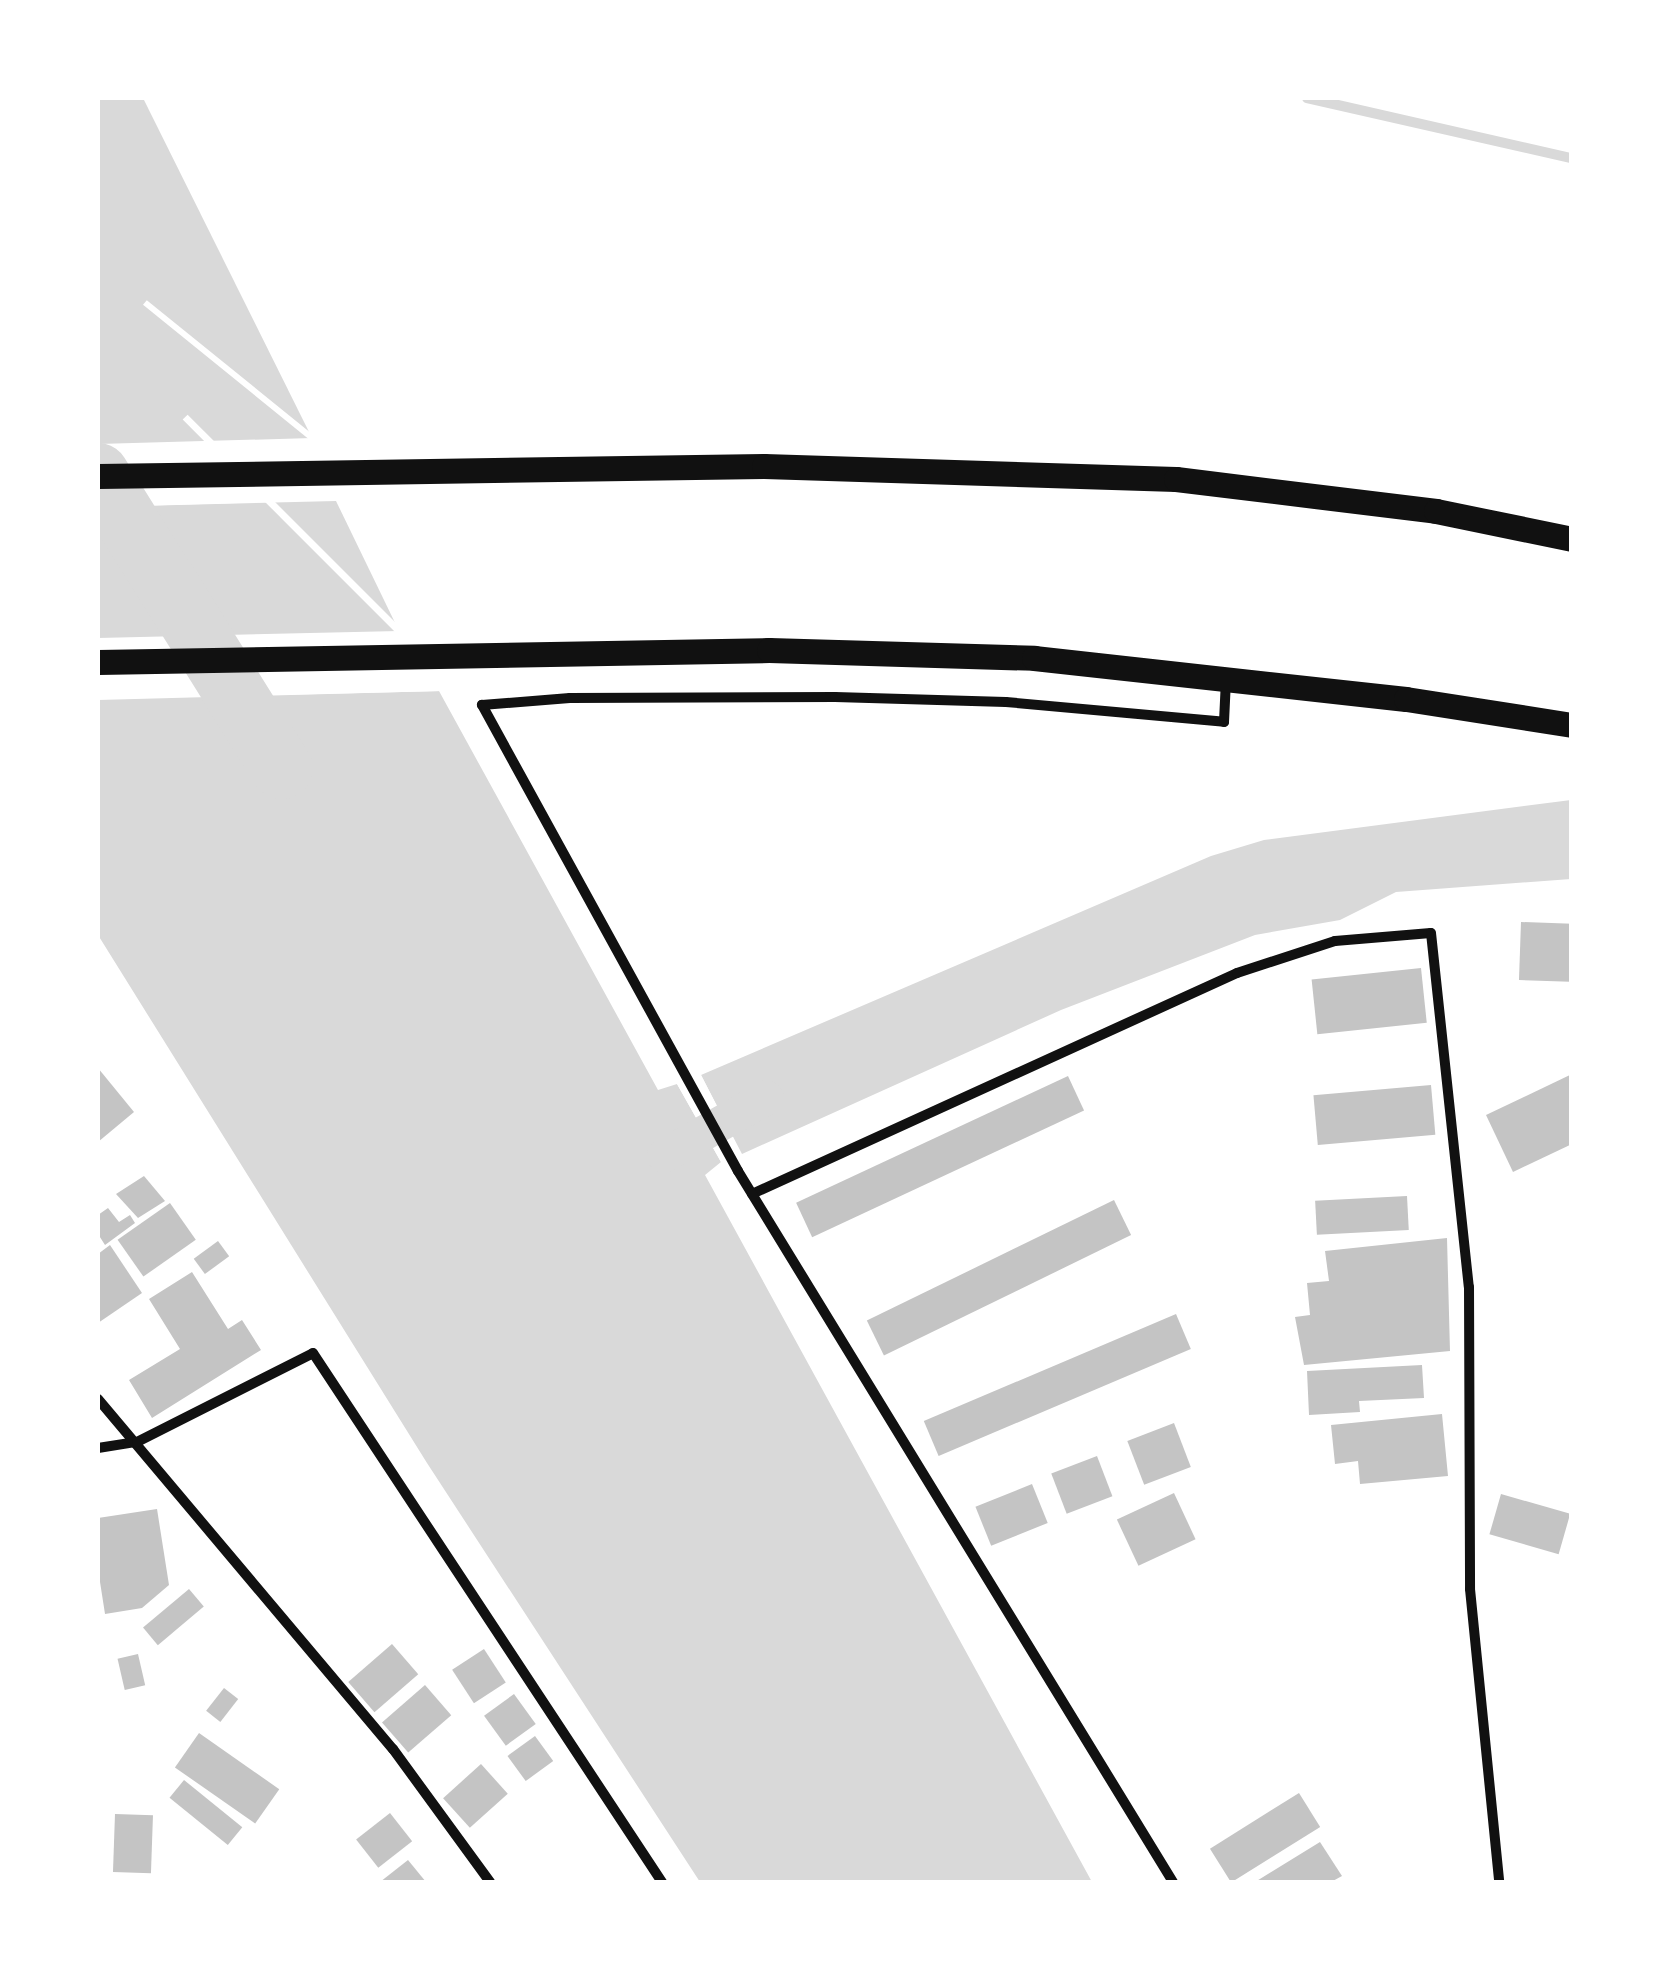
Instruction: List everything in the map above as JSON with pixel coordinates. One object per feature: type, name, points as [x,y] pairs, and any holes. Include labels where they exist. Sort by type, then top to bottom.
[{"type":"main road","points":[[98,476],[764,466],[1176,479],[1436,511],[1572,539]]},
{"type":"main road","points":[[98,662],[500,653],[901,653],[1034,658],[1226,678],[1572,725]]},
{"type":"street","points":[[1172,1882],[738,1171],[482,706],[570,698],[817,697],[1006,702],[1224,722],[1226,678]]},
{"type":"street","points":[[752,1194],[1237,973],[1335,941],[1431,933],[1469,1287],[1470,1590],[1499,1882]]},
{"type":"street","points":[[98,1448],[137,1442],[313,1353],[662,1882]]},
{"type":"street","points":[[98,1399],[393,1749],[490,1882]]},
{"type":"shaded area","points":[[98,98],[143,98],[312,438],[98,444]]},
{"type":"shaded area","points":[[336,501],[399,631],[98,638],[98,507]]},
{"type":"shaded area","points":[[439,691],[658,1090],[677,1084],[721,1162],[705,1175],[1092,1882],[700,1882],[427,1463],[98,935],[98,700]]},
{"type":"shaded area","points":[[1571,800],[1571,879],[1396,892],[1340,920],[1255,935],[1061,1010],[742,1154],[701,1075],[1211,856],[1264,840]]},
{"type":"pier","points":[[147,300],[317,438],[313,443],[143,305]]},
{"type":"pier","points":[[188,415],[404,631],[399,636],[183,420]]},
{"type":"pier","points":[[336,496],[341,500],[98,507],[98,502]]},
{"type":"pier","points":[[439,686],[445,691],[98,699],[98,695]]},
{"type":"pier","points":[[701,1075],[741,1154],[738,1156],[697,1077]]},
{"type":"pier","points":[[682,1082],[726,1160],[721,1162],[677,1084]]},
{"type":"building","points":[[1521,922],[1572,924],[1570,982],[1519,980]]},
{"type":"building","points":[[1421,968],[1427,1023],[1317,1034],[1312,979]]},
{"type":"building","points":[[98,1068],[134,1112],[98,1142]]},
{"type":"building","points":[[1572,1074],[1572,1144],[1513,1172],[1486,1115]]},
{"type":"building","points":[[1068,1076],[1084,1110],[812,1237],[796,1203]]},
{"type":"building","points":[[1431,1085],[1435,1135],[1318,1145],[1313,1095]]},
{"type":"building","points":[[144,1176],[165,1201],[138,1218],[116,1194]]},
{"type":"building","points":[[1407,1196],[1409,1230],[1317,1235],[1315,1201]]},
{"type":"building","points":[[1114,1200],[1131,1235],[884,1356],[867,1321]]},
{"type":"building","points":[[170,1203],[196,1240],[143,1277],[118,1240]]},
{"type":"building","points":[[108,1208],[119,1222],[130,1215],[135,1223],[105,1245],[98,1234],[98,1215]]},
{"type":"building","points":[[1447,1238],[1450,1351],[1304,1365],[1295,1317],[1310,1315],[1307,1283],[1329,1281],[1325,1251]]},
{"type":"building","points":[[218,1241],[229,1256],[205,1274],[194,1259]]},
{"type":"building","points":[[110,1245],[142,1293],[98,1323],[98,1254]]},
{"type":"building","points":[[192,1272],[228,1329],[242,1320],[261,1350],[152,1418],[129,1380],[180,1349],[149,1299]]},
{"type":"building","points":[[1176,1314],[1191,1349],[939,1456],[924,1421]]},
{"type":"building","points":[[1422,1365],[1424,1398],[1359,1401],[1360,1412],[1309,1415],[1307,1371]]},
{"type":"building","points":[[1442,1414],[1448,1476],[1360,1484],[1358,1461],[1335,1464],[1331,1425]]},
{"type":"building","points":[[1174,1423],[1191,1467],[1144,1485],[1127,1441]]},
{"type":"building","points":[[1097,1456],[1112,1496],[1067,1514],[1051,1474]]},
{"type":"building","points":[[1032,1484],[1048,1523],[991,1546],[975,1507]]},
{"type":"building","points":[[1174,1493],[1196,1539],[1138,1566],[1117,1520]]},
{"type":"building","points":[[1501,1494],[1570,1514],[1559,1554],[1489,1534]]},
{"type":"building","points":[[157,1509],[169,1585],[142,1608],[105,1614],[98,1569],[98,1518]]},
{"type":"building","points":[[189,1589],[204,1607],[158,1645],[143,1628]]},
{"type":"building","points":[[392,1644],[418,1674],[374,1712],[348,1682]]},
{"type":"building","points":[[484,1649],[506,1683],[474,1703],[452,1670]]},
{"type":"building","points":[[138,1654],[145,1685],[125,1690],[118,1659]]},
{"type":"building","points":[[425,1685],[451,1715],[408,1753],[382,1722]]},
{"type":"building","points":[[224,1688],[238,1699],[220,1722],[206,1711]]},
{"type":"building","points":[[514,1694],[536,1724],[506,1746],[484,1716]]},
{"type":"building","points":[[199,1733],[279,1789],[255,1824],[175,1767]]},
{"type":"building","points":[[535,1736],[553,1761],[526,1781],[507,1756]]},
{"type":"building","points":[[481,1764],[508,1794],[470,1828],[443,1798]]},
{"type":"building","points":[[184,1780],[242,1827],[228,1845],[170,1798]]},
{"type":"building","points":[[1299,1793],[1320,1827],[1232,1882],[1210,1849]]},
{"type":"building","points":[[390,1813],[412,1841],[378,1868],[356,1839]]},
{"type":"building","points":[[115,1814],[153,1815],[151,1873],[113,1872]]},
{"type":"building","points":[[1320,1842],[1342,1876],[1331,1882],[1255,1882]]},
{"type":"building","points":[[408,1860],[426,1882],[380,1882]]},
{"type":"waterway","points":[[1307,98],[1572,158]]},
{"type":"waterway","points":[[98,474],[282,768]]},
{"type":"waterway","points":[[664,1155],[766,1097]]}]
